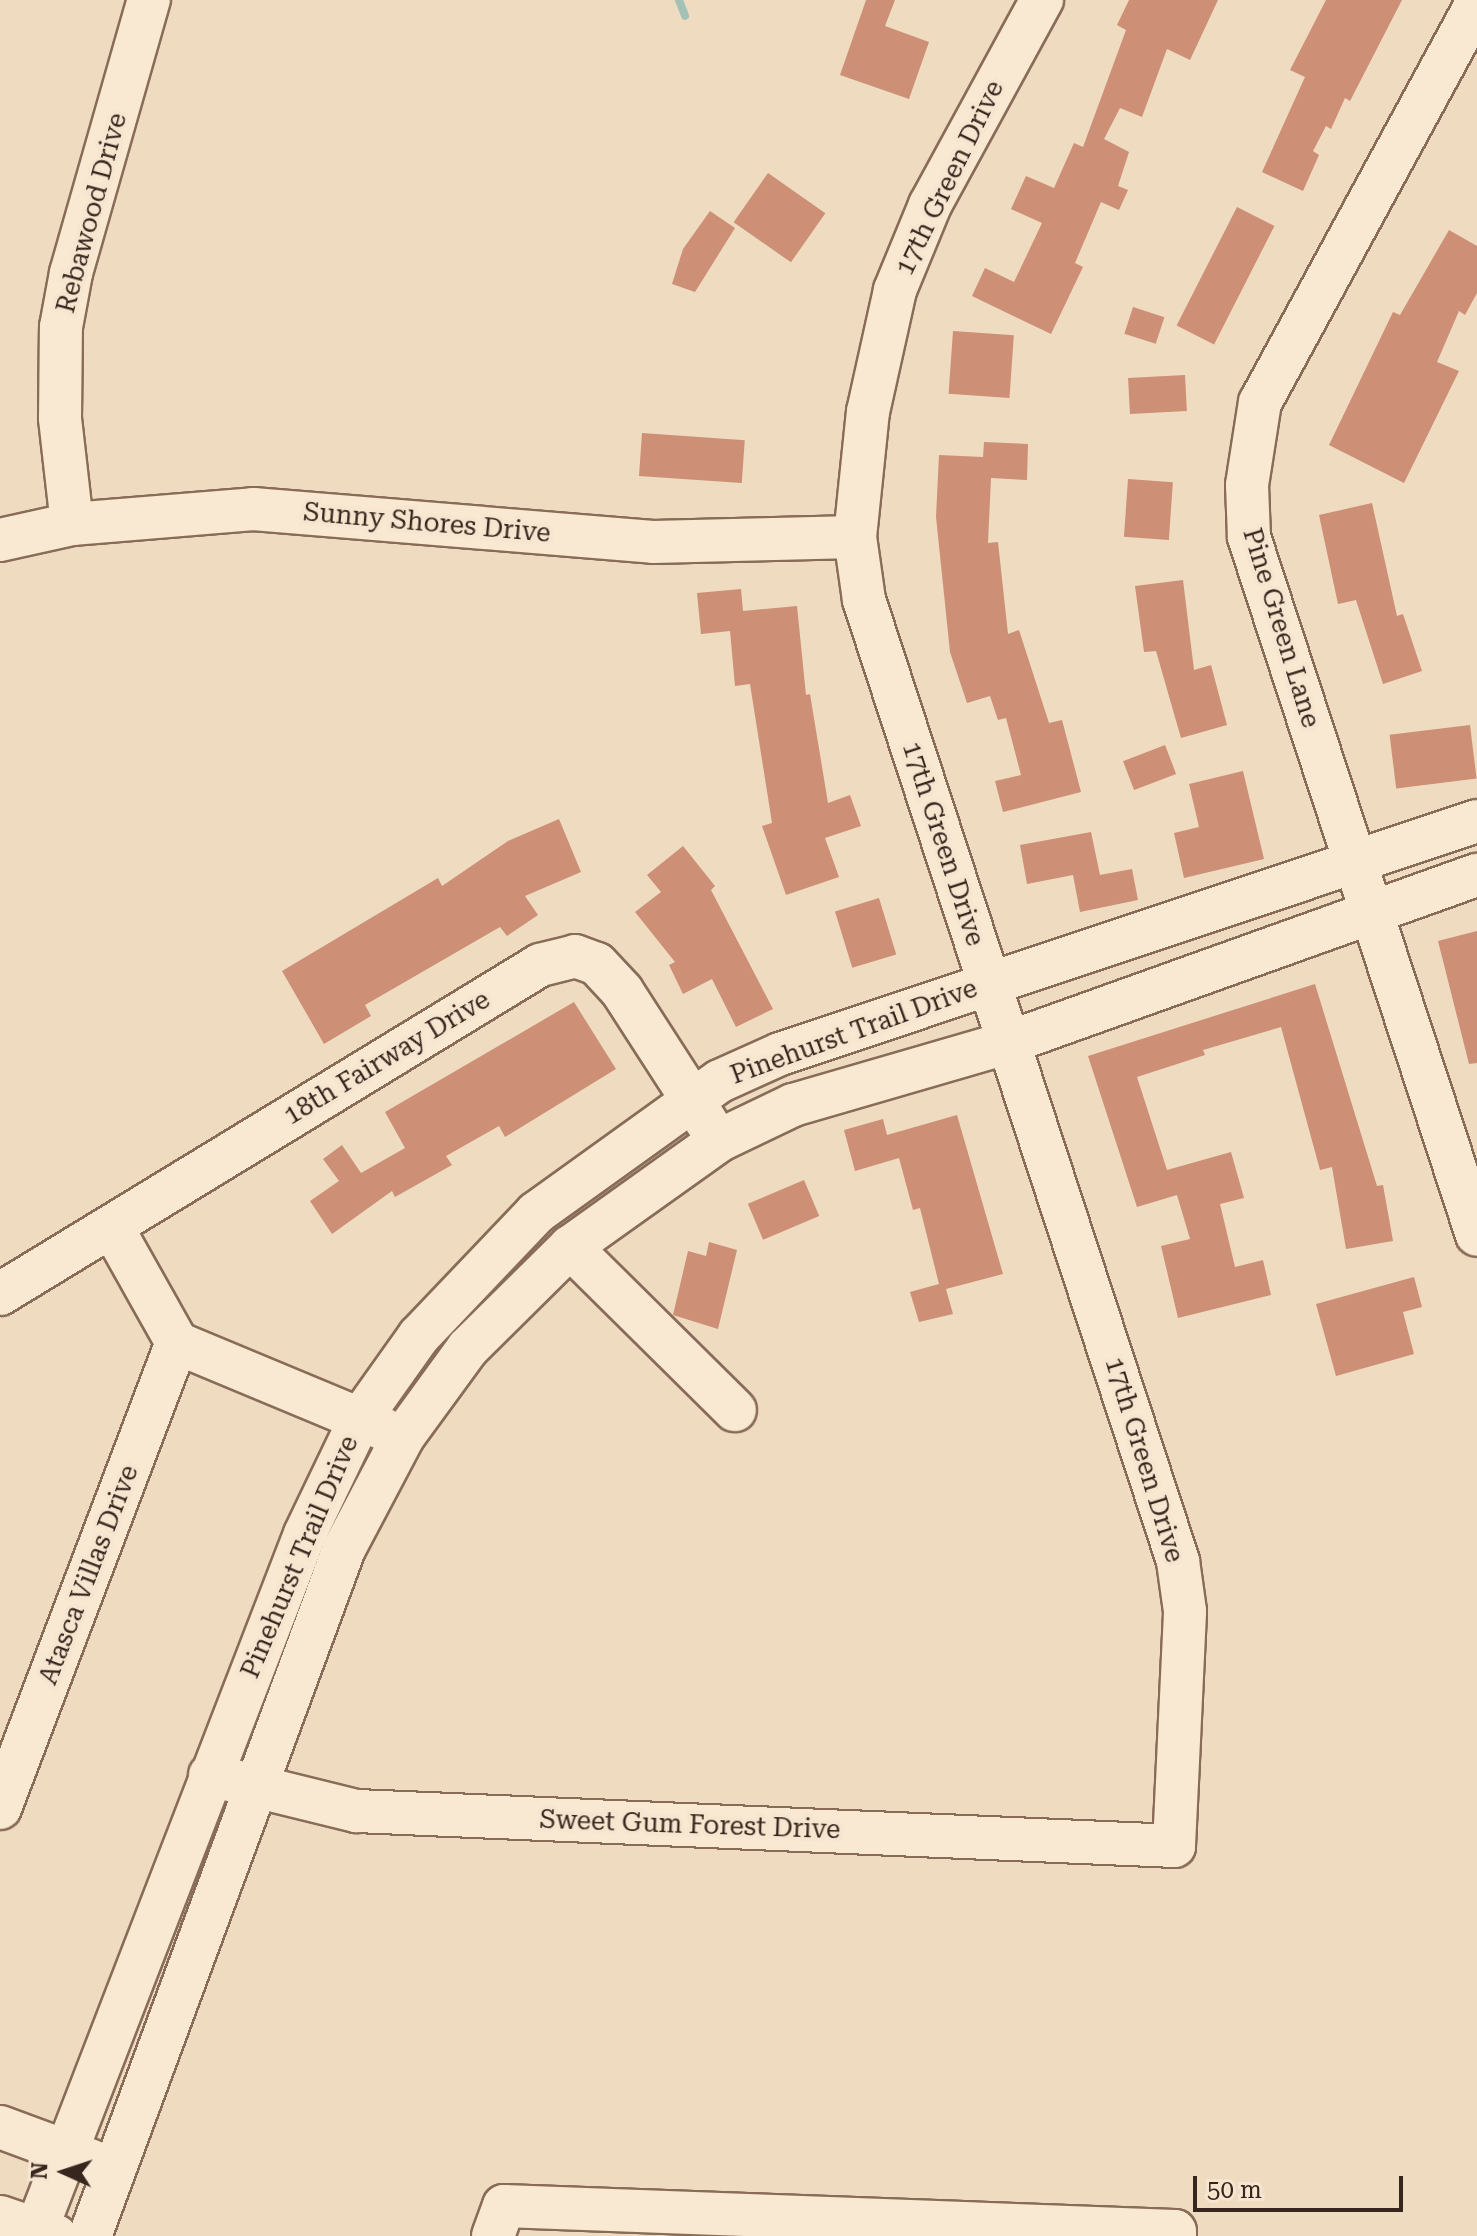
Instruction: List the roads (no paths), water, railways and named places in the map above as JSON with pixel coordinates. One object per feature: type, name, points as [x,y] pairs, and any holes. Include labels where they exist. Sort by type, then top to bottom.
[{"type":"street","name":"Rebawood Drive","points":[[72,524],[60,418],[61,327],[71,273],[149,0]]},
{"type":"street","name":"17th Green Drive","points":[[1042,0],[930,205],[895,290],[868,412],[855,537],[864,600],[1178,1561],[1185,1611],[1174,1846]]},
{"type":"street","name":"Pine Green Lane","points":[[1477,3],[1289,342],[1260,402],[1250,443],[1249,537],[1477,1235]]},
{"type":"street","name":"Sunny Shores Drive","points":[[0,540],[72,524],[253,509],[653,542],[855,537]]},
{"type":"street","name":"Pinehurst Trail Drive","points":[[32,2230],[68,2152],[210,1775],[305,1534],[360,1419],[419,1336],[525,1223],[720,1081],[780,1054],[1477,821]]},
{"type":"street","name":"Pinehurst Trail Drive","points":[[90,2236],[259,1790],[344,1549],[403,1437],[468,1348],[570,1247],[720,1140],[793,1105],[1010,1042],[1477,875]]},
{"type":"street","name":"18th Fairway Drive","points":[[0,1294],[540,965],[575,956],[597,964],[622,991],[691,1101],[720,1140]]},
{"type":"street","points":[[112,1227],[177,1343],[403,1437]]},
{"type":"street","points":[[570,1247],[735,1410]]},
{"type":"street","name":"Atasca Villas Drive","points":[[0,1808],[177,1343]]},
{"type":"street","name":"Sweet Gum Forest Drive","points":[[210,1775],[259,1790],[357,1811],[1174,1846]]},
{"type":"street","points":[[0,2127],[115,2170]]},
{"type":"street","points":[[493,2236],[504,2206],[1175,2233]]},
{"type":"waterway","points":[[679,0],[685,16]]}]
